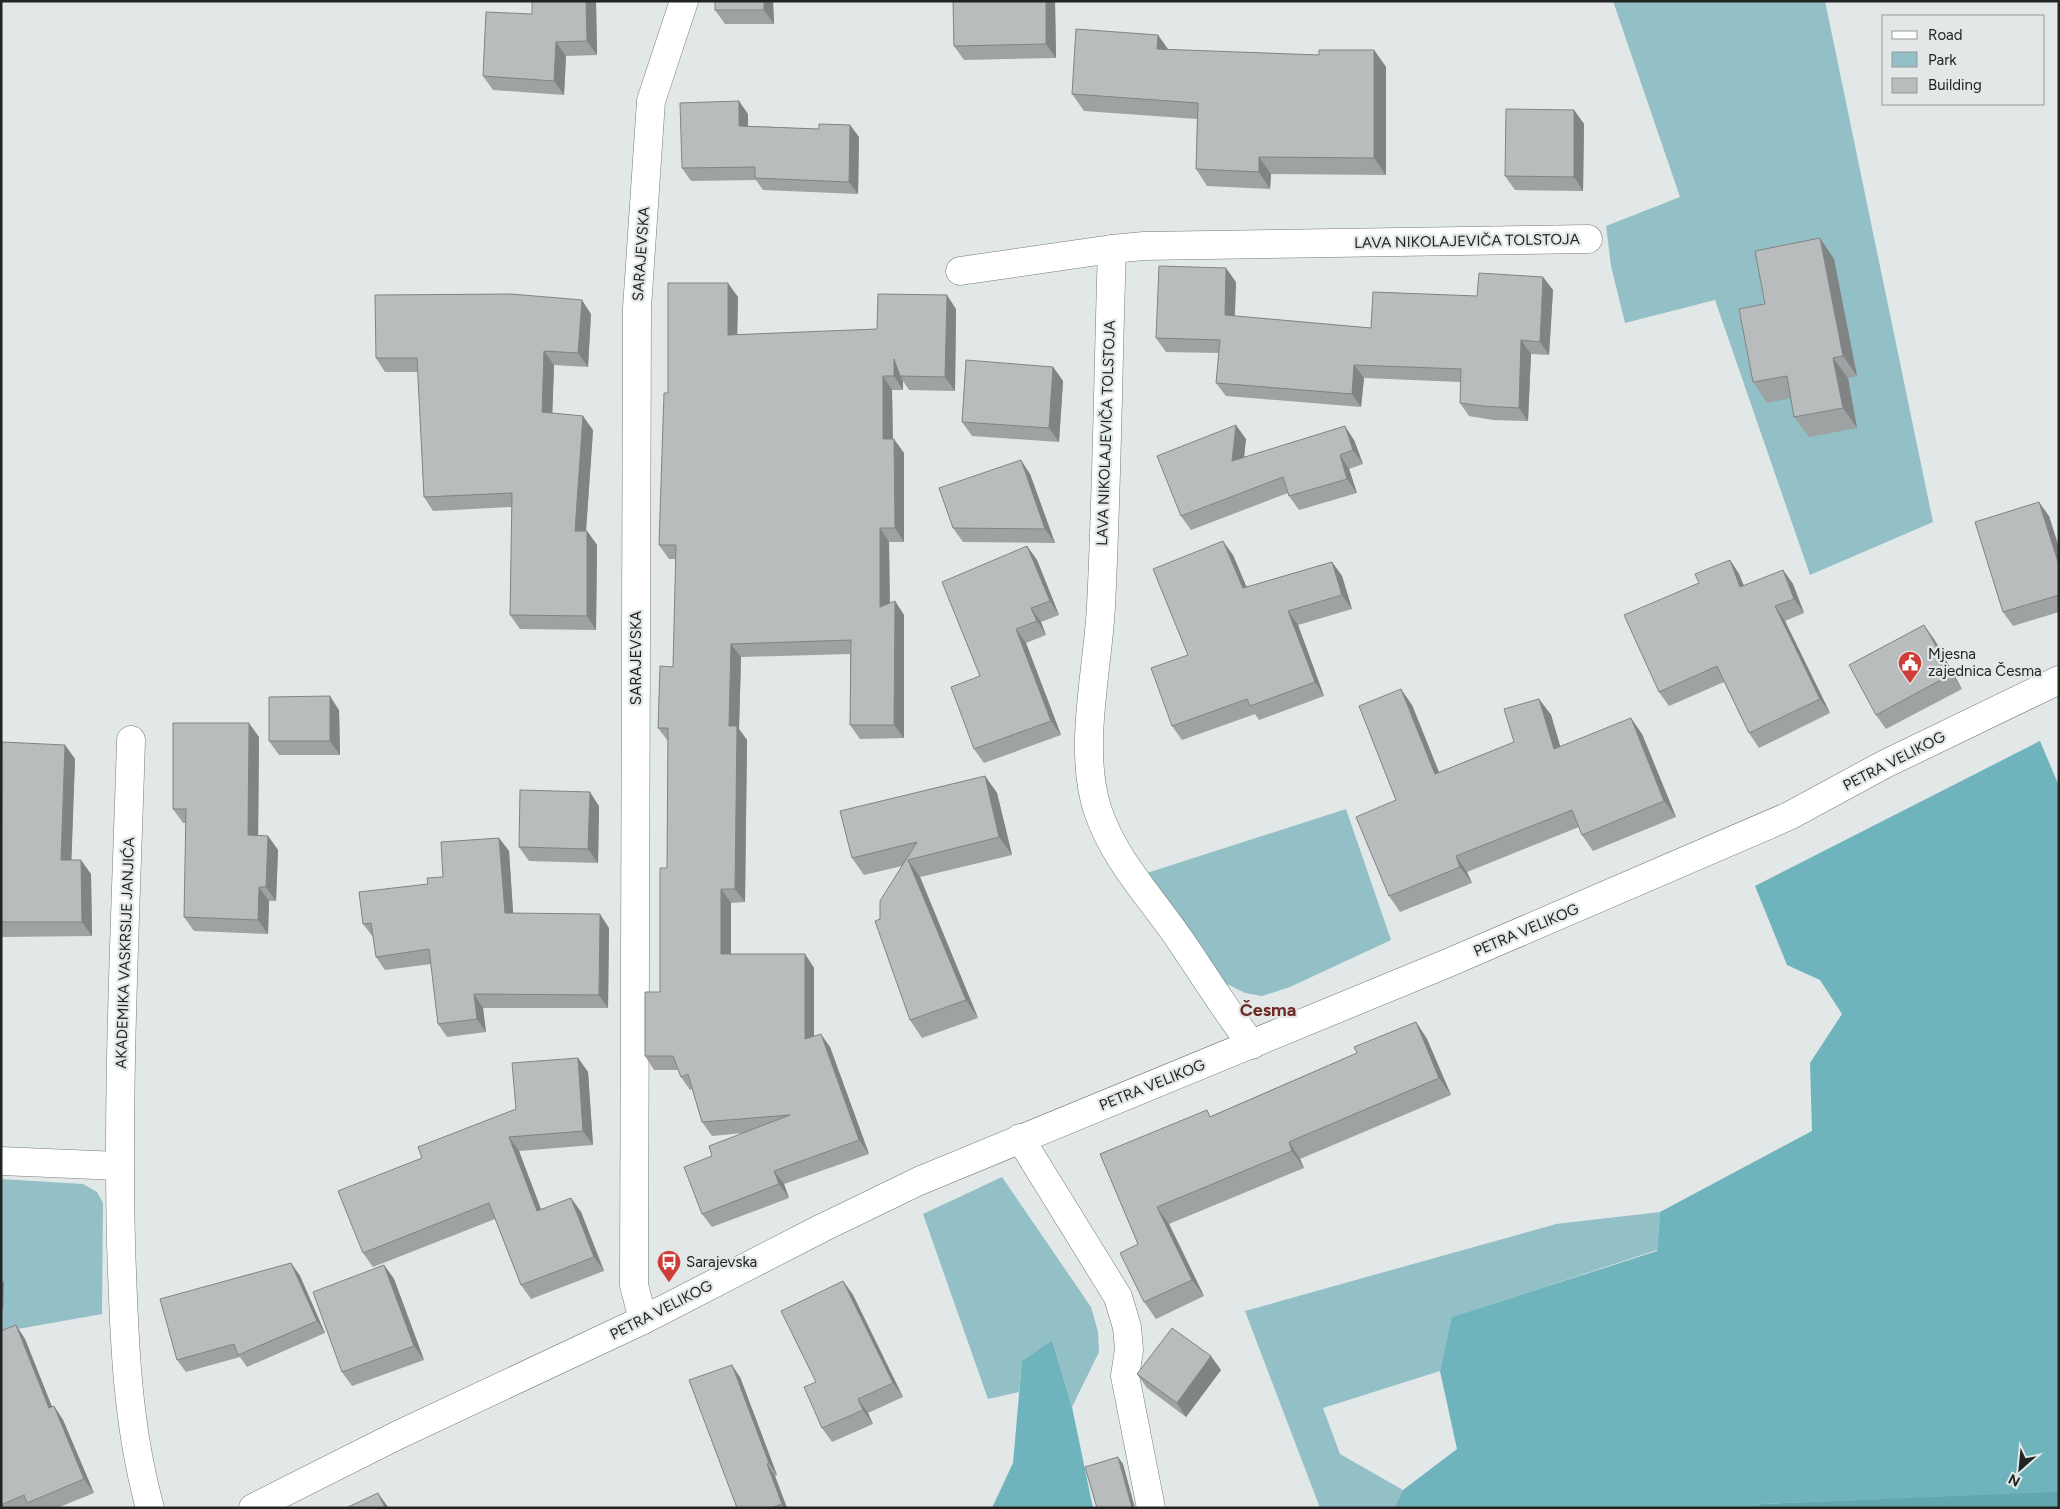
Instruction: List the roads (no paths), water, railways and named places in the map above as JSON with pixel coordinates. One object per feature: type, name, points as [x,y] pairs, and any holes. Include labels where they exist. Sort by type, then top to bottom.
[{"type":"street","name":"SARAJEVSKA","points":[[643,1320],[634,1285],[637,308],[651,101],[684,1]]},
{"type":"street","name":"LAVA NIKOLAJEVIČA TOLSTOJA","points":[[1252,1045],[1231,1017],[1180,939],[1115,850],[1097,810],[1091,785],[1088,756],[1101,607],[1112,249],[1144,246],[1588,239]]},
{"type":"street","points":[[960,271],[1112,249]]},
{"type":"street","name":"PETRA VELIKOG","points":[[253,1508],[398,1436],[643,1320],[910,1185],[1020,1138],[1252,1045],[1789,816],[1886,764],[2059,680]]},
{"type":"street","name":"AKADEMIKA VASKRSIJE JANJIĆA","points":[[131,740],[119,1166],[125,1360],[132,1430],[150,1508]]},
{"type":"street","points":[[1020,1138],[1118,1297],[1127,1327],[1129,1350],[1125,1376],[1151,1508]]},
{"type":"street","points":[[1,1161],[119,1166]]},
{"type":"place","name":"Mjesna zajednica Česma","points":[[1910,684]]},
{"type":"place","name":"Sarajevska","points":[[669,1283]]},
{"type":"district","name":"Česma","points":[[1268,1010]]}]
